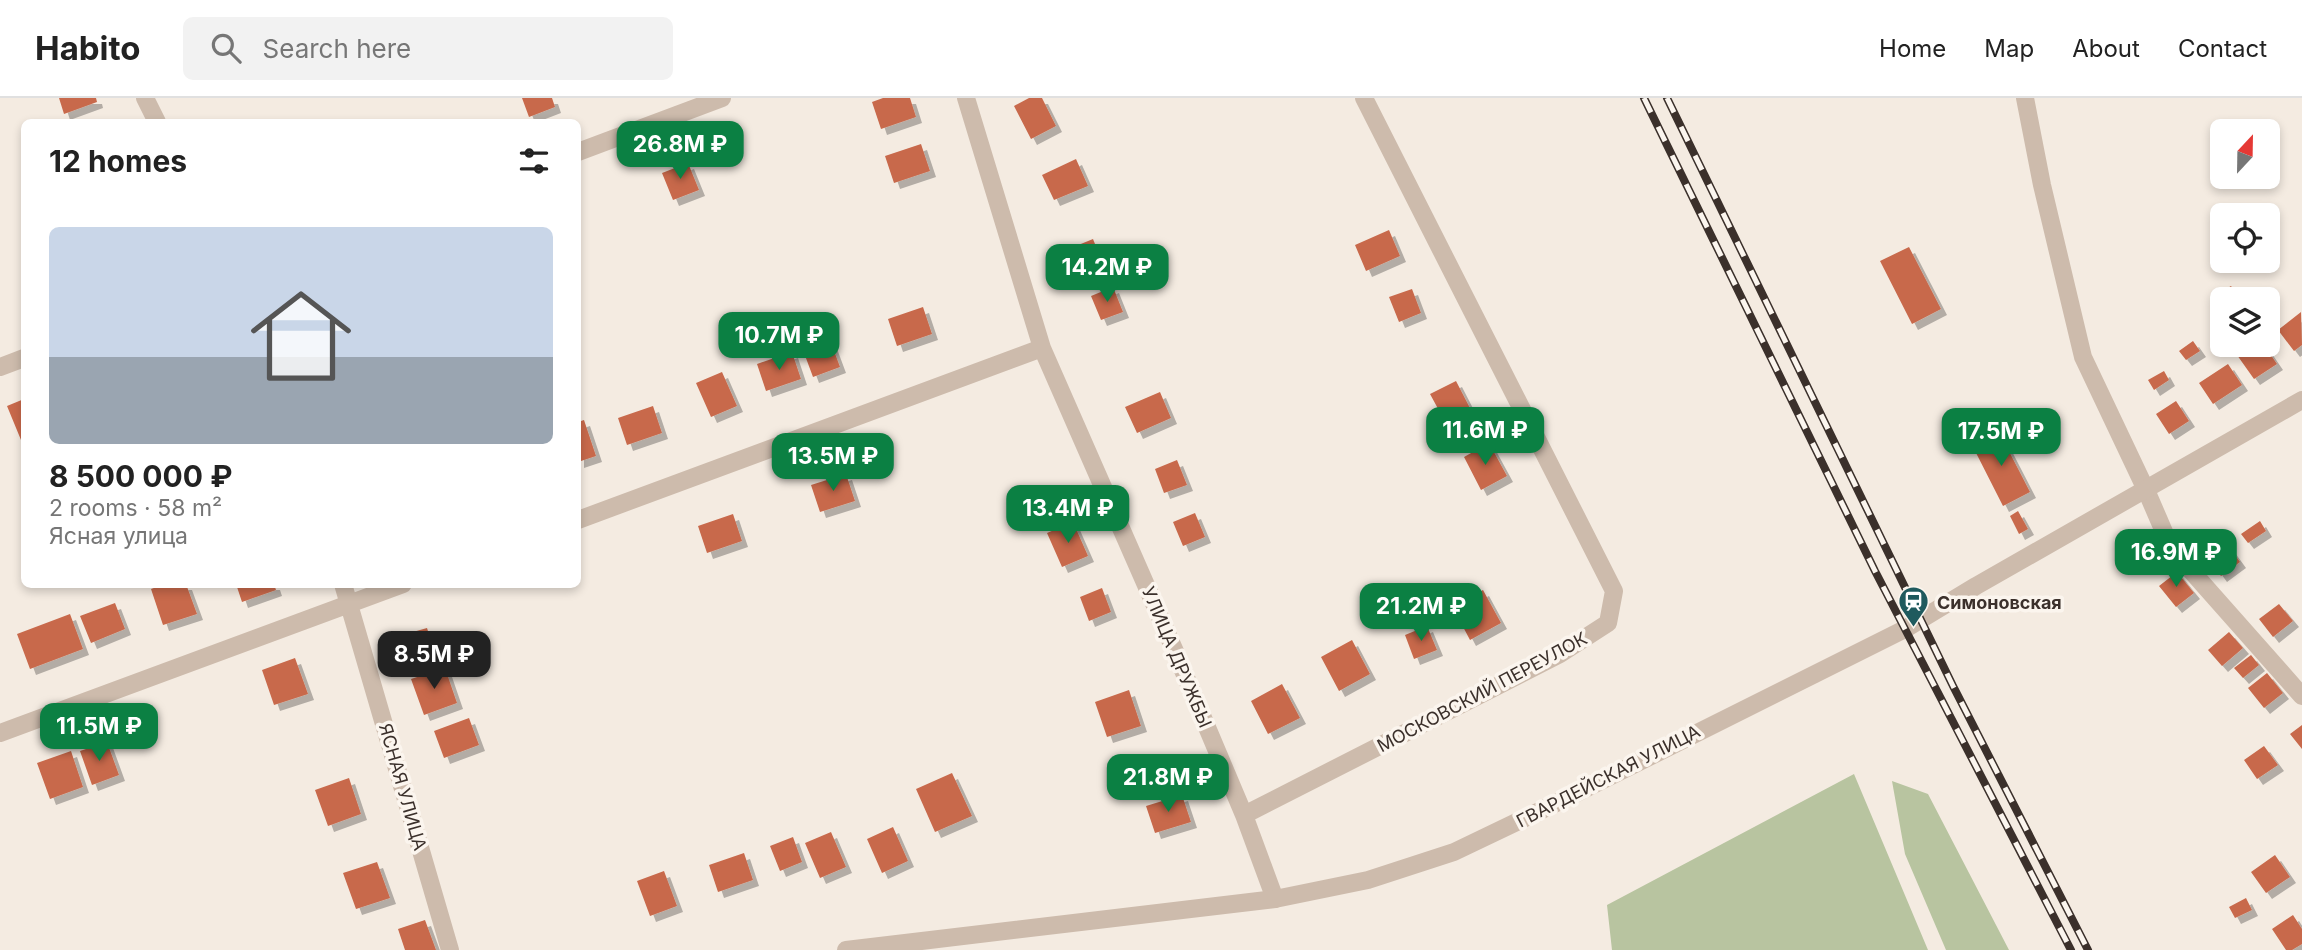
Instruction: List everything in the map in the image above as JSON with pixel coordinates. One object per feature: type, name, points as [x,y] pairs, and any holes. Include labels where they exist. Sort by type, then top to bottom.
[{"type":"street","points":[[145,98],[156,119]]},
{"type":"street","points":[[581,151],[722,98]]},
{"type":"street","name":"УЛИЦА ДРУЖБЫ","points":[[966,98],[1042,348],[1244,815],[1275,899]]},
{"type":"street","name":"МОСКОВСКИЙ ПЕРЕУЛОК","points":[[1244,815],[1560,654],[1608,623],[1614,591],[1364,98]]},
{"type":"street","points":[[2025,98],[2045,198],[2083,357],[2171,548],[2302,696]]},
{"type":"street","points":[[581,519],[1042,348]]},
{"type":"street","points":[[0,367],[21,359]]},
{"type":"street","name":"ГВАРДЕЙСКАЯ УЛИЦА","points":[[846,950],[1275,899],[1368,880],[1454,852],[1905,629],[2302,400]]},
{"type":"street","name":"ЯСНАЯ УЛИЦА","points":[[344,588],[450,950]]},
{"type":"street","points":[[0,733],[392,588]]},
{"type":"green space","points":[[1854,774],[1928,950],[1612,950],[1607,905]]},
{"type":"green space","points":[[1892,781],[1928,794],[2009,950],[1946,950],[1905,854]]},
{"type":"building","points":[[59,98],[96,98],[97,102],[64,114]]},
{"type":"building","points":[[522,98],[552,98],[555,107],[529,117]]},
{"type":"building","points":[[883,98],[910,98],[916,117],[881,129],[872,102]]},
{"type":"building","points":[[1029,98],[1042,98],[1056,126],[1031,139],[1014,106]]},
{"type":"building","points":[[921,144],[930,171],[894,183],[885,156]]},
{"type":"building","points":[[1076,159],[1088,186],[1054,200],[1042,175]]},
{"type":"building","points":[[688,163],[699,190],[673,200],[662,173]]},
{"type":"building","points":[[1389,230],[1400,256],[1366,271],[1355,245]]},
{"type":"building","points":[[1093,239],[1103,264],[1081,272],[1071,248]]},
{"type":"building","points":[[1909,247],[1941,309],[1912,324],[1880,261]]},
{"type":"building","points":[[1113,287],[1123,312],[1101,320],[1091,296]]},
{"type":"building","points":[[1412,289],[1421,313],[1399,322],[1389,297]]},
{"type":"building","points":[[923,307],[932,334],[897,346],[888,319]]},
{"type":"building","points":[[2301,312],[2302,345],[2294,351],[2280,333],[2280,328]]},
{"type":"building","points":[[827,332],[840,367],[813,377],[800,342]]},
{"type":"building","points":[[2193,341],[2200,351],[2186,360],[2179,351]]},
{"type":"building","points":[[792,352],[801,379],[766,391],[757,364]]},
{"type":"building","points":[[2238,357],[2272,357],[2277,364],[2254,379]]},
{"type":"building","points":[[2228,364],[2242,385],[2213,404],[2199,383]]},
{"type":"building","points":[[2164,371],[2169,380],[2154,390],[2148,380]]},
{"type":"building","points":[[722,372],[737,406],[711,417],[696,383]]},
{"type":"building","points":[[1456,381],[1473,414],[1448,427],[1430,394]]},
{"type":"building","points":[[1160,392],[1171,418],[1137,433],[1125,407]]},
{"type":"building","points":[[21,400],[21,440],[7,406]]},
{"type":"building","points":[[2176,401],[2189,421],[2169,434],[2156,414]]},
{"type":"building","points":[[653,406],[662,433],[627,445],[618,418]]},
{"type":"building","points":[[584,420],[596,456],[581,461],[581,421]]},
{"type":"building","points":[[1998,430],[2030,492],[2003,506],[1971,443]]},
{"type":"building","points":[[1489,443],[1507,476],[1481,490],[1464,457]]},
{"type":"building","points":[[1177,460],[1187,485],[1164,493],[1155,469]]},
{"type":"building","points":[[846,474],[855,501],[820,512],[811,485]]},
{"type":"building","points":[[2018,511],[2028,529],[2019,534],[2010,516]]},
{"type":"building","points":[[1195,513],[1205,537],[1183,546],[1173,522]]},
{"type":"building","points":[[733,514],[742,541],[707,553],[698,526]]},
{"type":"building","points":[[2260,521],[2266,531],[2248,543],[2241,534]]},
{"type":"building","points":[[1073,522],[1088,556],[1062,567],[1047,533]]},
{"type":"building","points":[[2224,540],[2240,562],[2221,576],[2205,554]]},
{"type":"building","points":[[2177,572],[2194,593],[2176,607],[2159,586]]},
{"type":"building","points":[[187,588],[197,614],[163,625],[151,589]]},
{"type":"building","points":[[237,588],[275,588],[276,590],[242,602]]},
{"type":"building","points":[[1102,588],[1111,612],[1089,621],[1080,597]]},
{"type":"building","points":[[1483,590],[1501,623],[1470,640],[1452,606]]},
{"type":"building","points":[[115,603],[125,629],[91,643],[80,616]]},
{"type":"building","points":[[2279,604],[2293,621],[2273,637],[2259,619]]},
{"type":"building","points":[[70,614],[83,649],[30,669],[17,634]]},
{"type":"building","points":[[1427,626],[1437,650],[1414,659],[1405,635]]},
{"type":"building","points":[[427,628],[438,663],[411,672],[399,636]]},
{"type":"building","points":[[2229,632],[2243,648],[2222,666],[2208,650]]},
{"type":"building","points":[[1352,640],[1370,674],[1339,691],[1321,657]]},
{"type":"building","points":[[2251,655],[2259,665],[2243,678],[2234,668]]},
{"type":"building","points":[[295,658],[308,694],[274,705],[262,670]]},
{"type":"building","points":[[445,668],[457,703],[424,715],[411,679]]},
{"type":"building","points":[[2267,673],[2283,693],[2264,708],[2248,688]]},
{"type":"building","points":[[1282,684],[1300,718],[1268,734],[1251,701]]},
{"type":"building","points":[[1129,690],[1141,726],[1107,737],[1095,702]]},
{"type":"building","points":[[469,718],[479,745],[444,758],[434,731]]},
{"type":"building","points":[[2302,725],[2302,749],[2290,734]]},
{"type":"building","points":[[107,742],[119,775],[92,785],[80,751]]},
{"type":"building","points":[[2264,746],[2278,765],[2257,779],[2244,760]]},
{"type":"building","points":[[71,751],[83,787],[50,799],[37,763]]},
{"type":"building","points":[[952,773],[972,816],[935,832],[916,789]]},
{"type":"building","points":[[349,778],[361,814],[328,826],[315,790]]},
{"type":"building","points":[[1182,795],[1191,822],[1155,833],[1146,806]]},
{"type":"building","points":[[893,827],[908,861],[882,873],[867,839]]},
{"type":"building","points":[[831,832],[846,867],[820,878],[805,843]]},
{"type":"building","points":[[793,837],[802,862],[780,871],[770,846]]},
{"type":"building","points":[[744,853],[753,880],[718,892],[709,865]]},
{"type":"building","points":[[2275,855],[2290,877],[2266,893],[2251,872]]},
{"type":"building","points":[[377,862],[390,898],[356,909],[343,873]]},
{"type":"building","points":[[664,871],[677,906],[650,916],[637,881]]},
{"type":"building","points":[[2246,898],[2252,910],[2235,918],[2229,907]]},
{"type":"building","points":[[2293,915],[2302,929],[2302,944],[2292,950],[2286,950],[2272,929]]},
{"type":"building","points":[[425,920],[436,950],[405,950],[398,929]]},
{"type":"railway","points":[[1644,98],[1875,571],[2071,950]]},
{"type":"railway","points":[[1667,98],[1953,686],[2088,950]]},
{"type":"place","name":"Симоновская","points":[[1914,629]]}]
